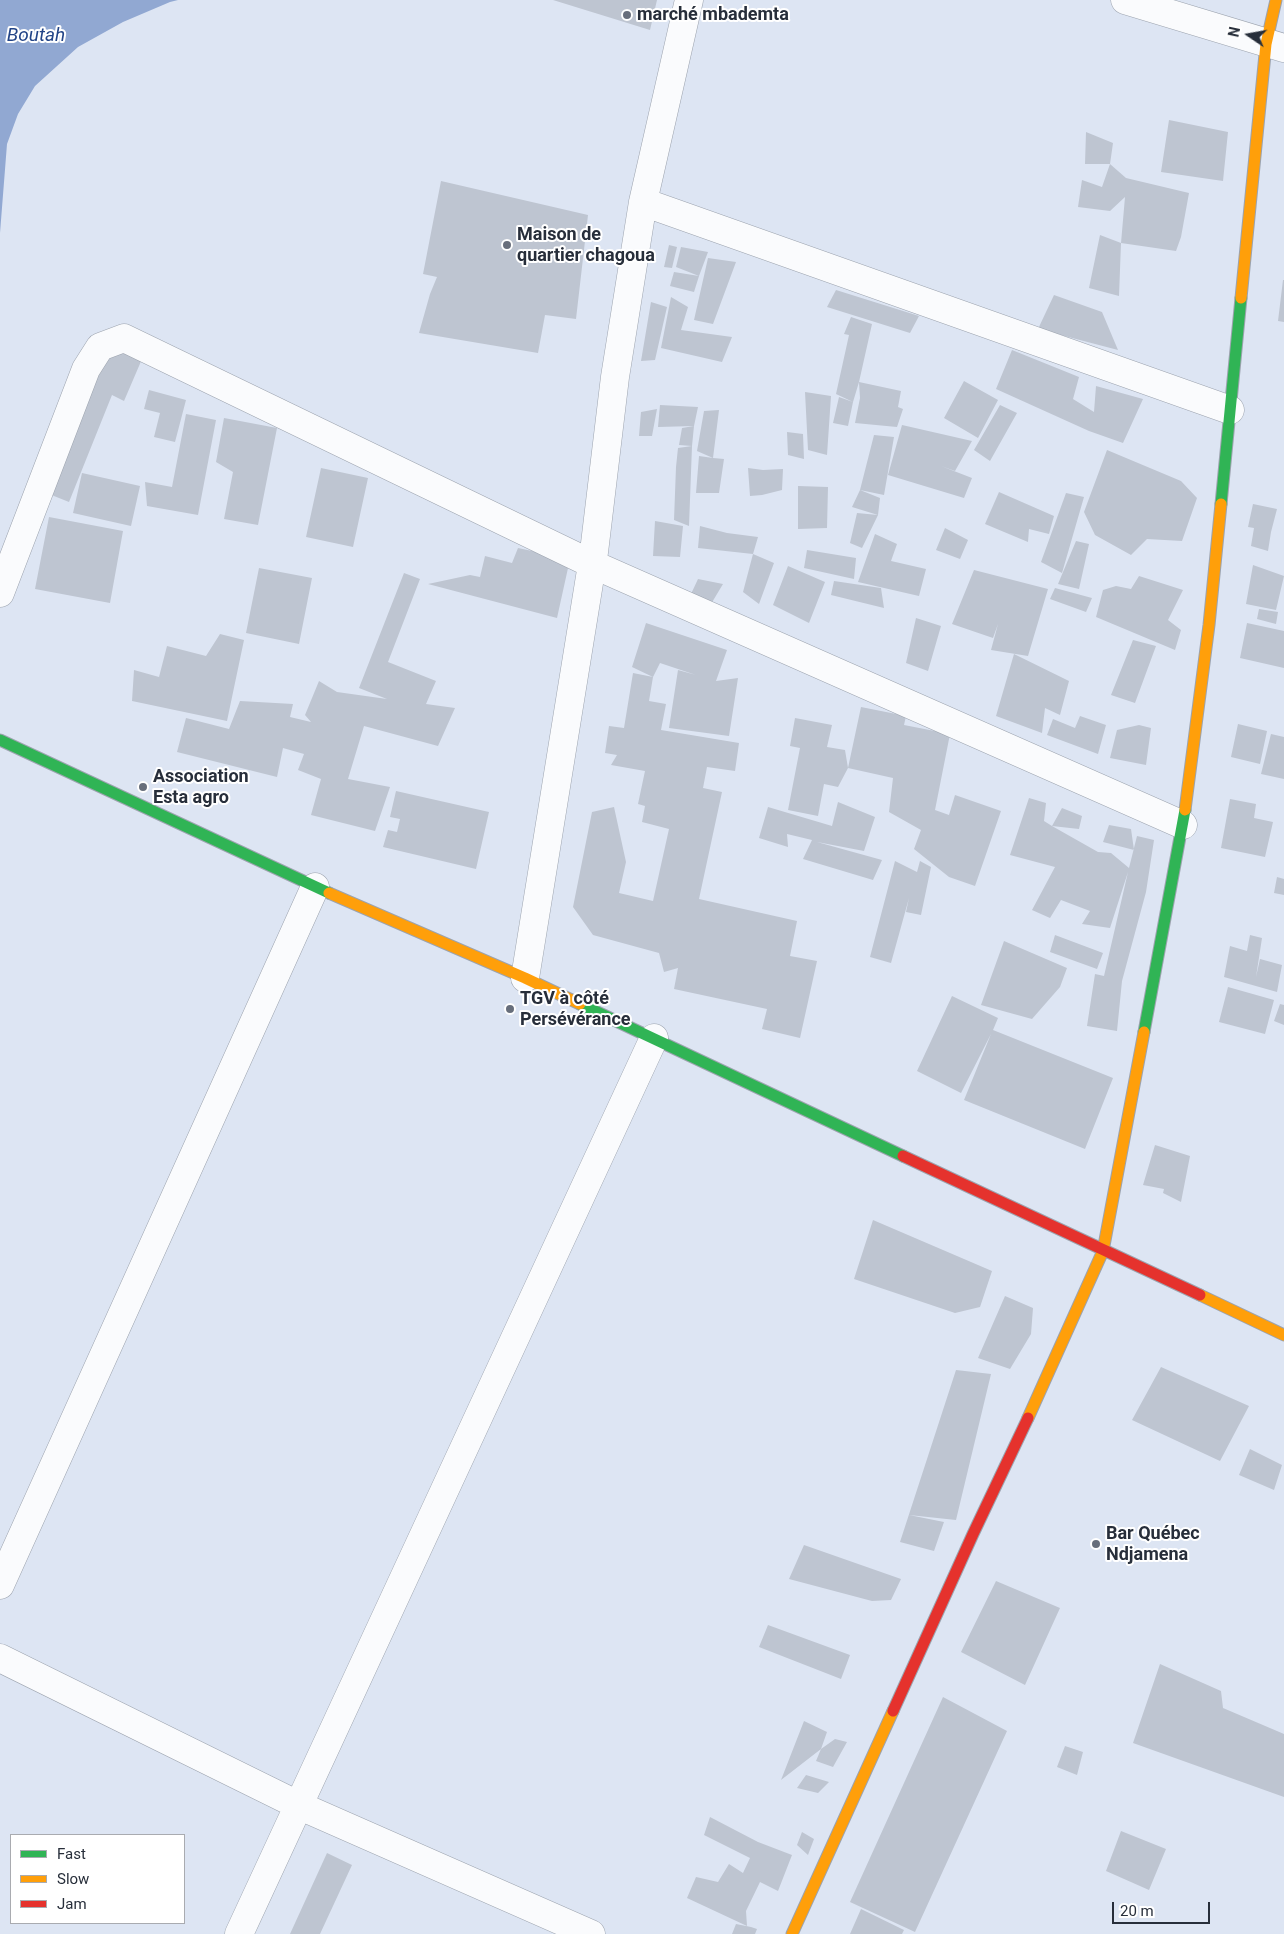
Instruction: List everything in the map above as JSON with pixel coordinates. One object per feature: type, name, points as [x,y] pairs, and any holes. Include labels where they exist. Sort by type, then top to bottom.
[{"type":"street","points":[[525,978],[592,564],[614,376],[643,202],[689,0]]},
{"type":"street","points":[[1125,0],[1275,46]]},
{"type":"street","points":[[792,1934],[972,1534],[1032,1410],[1103,1251],[1183,825],[1209,626],[1230,410],[1275,46],[1276,0]]},
{"type":"street","points":[[643,202],[1230,410]]},
{"type":"street","points":[[0,592],[86,369],[100,347],[124,338],[592,564],[1183,825]]},
{"type":"street","points":[[0,740],[316,887],[525,978],[1284,1335]]},
{"type":"street","points":[[0,1585],[316,887]]},
{"type":"street","points":[[240,1934],[654,1038]]},
{"type":"street","points":[[0,1658],[300,1806],[591,1934]]},
{"type":"water","name":"Boutah","points":[[0,0],[178,0],[123,22],[78,47],[35,86],[18,114],[7,144],[0,233]]},
{"type":"building","name":"marché mbademta","points":[[553,0],[657,0],[650,30]]},
{"type":"building","points":[[1169,120],[1228,132],[1223,181],[1161,172]]},
{"type":"building","points":[[1086,132],[1113,143],[1110,164],[1085,164]]},
{"type":"building","points":[[1110,164],[1126,178],[1189,193],[1181,237],[1176,251],[1121,243],[1125,197],[1110,211],[1078,207],[1082,180],[1102,187]]},
{"type":"building","name":"Maison de quartier chagoua","points":[[441,181],[588,215],[576,319],[545,315],[538,353],[419,333],[437,277],[423,274]]},
{"type":"building","points":[[1100,235],[1121,243],[1119,296],[1089,288]]},
{"type":"building","points":[[669,245],[677,247],[672,268],[664,267]]},
{"type":"building","points":[[681,247],[708,252],[699,276],[676,267]]},
{"type":"building","points":[[708,258],[736,262],[713,324],[694,320]]},
{"type":"building","points":[[674,272],[699,276],[694,292],[670,286]]},
{"type":"building","points":[[1284,280],[1284,322],[1278,321]]},
{"type":"building","points":[[836,290],[919,316],[910,333],[827,307]]},
{"type":"building","points":[[1054,295],[1102,312],[1118,350],[1038,329]]},
{"type":"building","points":[[671,297],[688,307],[681,330],[732,337],[722,362],[661,348]]},
{"type":"building","points":[[651,302],[667,307],[655,360],[641,361]]},
{"type":"building","points":[[851,317],[872,324],[853,402],[836,394],[849,335],[844,334]]},
{"type":"building","points":[[104,345],[142,359],[124,401],[112,395],[69,502],[44,492]]},
{"type":"building","points":[[1012,350],[1079,377],[1073,399],[1094,412],[1096,386],[1143,399],[1123,443],[1089,431],[996,389]]},
{"type":"building","points":[[964,381],[998,400],[978,438],[944,418]]},
{"type":"building","points":[[859,382],[901,391],[898,407],[903,409],[897,427],[855,423],[860,398]]},
{"type":"building","points":[[149,390],[186,400],[175,442],[154,437],[160,413],[144,409]]},
{"type":"building","points":[[805,392],[831,396],[827,455],[808,450]]},
{"type":"building","points":[[839,397],[853,402],[848,426],[833,423]]},
{"type":"building","points":[[660,405],[698,407],[694,426],[658,427]]},
{"type":"building","points":[[1000,405],[1017,413],[990,461],[974,450]]},
{"type":"building","points":[[657,409],[652,436],[639,436],[641,412]]},
{"type":"building","points":[[719,410],[713,458],[697,451],[704,411]]},
{"type":"building","points":[[186,414],[216,420],[198,515],[147,506],[145,482],[172,487]]},
{"type":"building","points":[[224,418],[277,428],[258,525],[224,519],[233,472],[216,462]]},
{"type":"building","points":[[902,425],[972,441],[955,471],[941,466],[972,478],[964,498],[888,475]]},
{"type":"building","points":[[694,426],[692,446],[679,445],[682,428]]},
{"type":"building","points":[[787,432],[803,434],[804,459],[788,455]]},
{"type":"building","points":[[874,435],[894,437],[884,495],[860,490]]},
{"type":"building","points":[[692,446],[689,526],[674,520],[678,448]]},
{"type":"building","points":[[1107,450],[1181,481],[1197,498],[1182,541],[1147,539],[1131,555],[1095,535],[1084,512]]},
{"type":"building","points":[[699,456],[724,459],[719,493],[696,493]]},
{"type":"building","points":[[321,468],[368,478],[353,547],[306,537]]},
{"type":"building","points":[[748,468],[763,470],[783,469],[782,490],[750,496]]},
{"type":"building","points":[[82,473],[140,486],[131,526],[73,513]]},
{"type":"building","points":[[798,486],[828,487],[827,528],[798,529]]},
{"type":"building","points":[[860,490],[880,498],[878,515],[852,507]]},
{"type":"building","points":[[999,492],[1054,516],[1049,534],[1029,529],[1028,542],[985,524]]},
{"type":"building","points":[[1066,493],[1084,497],[1062,573],[1041,562]]},
{"type":"building","points":[[1253,504],[1277,509],[1268,551],[1251,546],[1254,528],[1248,527]]},
{"type":"building","points":[[857,513],[878,515],[862,548],[850,543]]},
{"type":"building","points":[[49,517],[123,531],[110,603],[35,589]]},
{"type":"building","points":[[655,521],[683,526],[680,557],[653,556]]},
{"type":"building","points":[[700,526],[727,533],[758,537],[753,554],[698,548]]},
{"type":"building","points":[[945,528],[968,540],[960,559],[936,550]]},
{"type":"building","points":[[875,534],[897,544],[891,561],[926,569],[919,596],[858,582]]},
{"type":"building","points":[[1076,541],[1089,544],[1079,589],[1058,584]]},
{"type":"building","points":[[518,548],[570,559],[557,618],[428,584],[470,575],[480,577],[485,556],[512,563]]},
{"type":"building","points":[[807,550],[856,558],[854,579],[804,568]]},
{"type":"building","points":[[753,554],[774,563],[759,604],[743,592]]},
{"type":"building","points":[[1253,565],[1284,576],[1276,610],[1246,604]]},
{"type":"building","points":[[788,566],[825,582],[809,623],[773,605]]},
{"type":"building","points":[[259,568],[312,578],[299,644],[246,633]]},
{"type":"building","points":[[974,570],[1048,589],[1028,656],[991,650],[998,624],[993,638],[952,624]]},
{"type":"building","points":[[404,573],[420,579],[388,662],[436,681],[426,704],[455,708],[438,746],[364,726],[348,779],[390,787],[375,831],[311,815],[321,779],[298,770],[304,754],[283,748],[277,777],[177,752],[186,718],[229,729],[240,701],[293,704],[290,717],[311,722],[305,715],[319,681],[337,692],[387,699],[359,688]]},
{"type":"building","points":[[1139,576],[1183,590],[1168,620],[1181,630],[1175,650],[1096,617],[1103,590],[1116,586],[1131,589]]},
{"type":"building","points":[[698,579],[723,584],[711,604],[691,594]]},
{"type":"building","points":[[834,581],[881,588],[884,608],[831,595]]},
{"type":"building","points":[[1055,588],[1092,598],[1086,612],[1050,599]]},
{"type":"building","points":[[1259,609],[1278,612],[1276,624],[1257,619]]},
{"type":"building","points":[[916,618],[941,626],[928,671],[906,663]]},
{"type":"building","points":[[646,623],[727,650],[716,681],[738,678],[729,736],[669,728],[678,670],[696,675],[660,663],[653,677],[632,667]]},
{"type":"building","points":[[1247,623],[1284,631],[1284,668],[1240,658]]},
{"type":"building","points":[[220,634],[244,640],[227,721],[132,701],[134,670],[159,677],[167,646],[206,656]]},
{"type":"building","points":[[1133,640],[1156,646],[1135,703],[1111,695]]},
{"type":"building","points":[[1014,654],[1069,681],[1060,715],[1045,708],[1042,733],[996,716]]},
{"type":"building","points":[[633,673],[653,677],[649,701],[666,704],[661,730],[739,743],[735,771],[707,767],[703,788],[722,792],[699,899],[797,921],[790,956],[817,961],[800,1038],[762,1029],[767,1009],[674,989],[678,968],[664,972],[659,953],[593,935],[573,907],[592,812],[614,807],[626,862],[619,893],[653,901],[669,829],[642,822],[645,806],[638,804],[645,771],[611,765],[617,755],[605,753],[609,726],[624,728]]},
{"type":"building","points":[[861,707],[906,716],[904,725],[950,734],[935,810],[949,815],[955,795],[1001,811],[975,886],[949,877],[914,849],[921,830],[889,812],[893,778],[848,768]]},
{"type":"building","points":[[1080,716],[1106,725],[1098,754],[1047,735],[1053,719],[1075,728]]},
{"type":"building","points":[[795,718],[832,725],[827,747],[845,750],[848,768],[838,787],[824,784],[818,816],[788,810],[800,748],[790,746]]},
{"type":"building","points":[[1238,724],[1267,731],[1260,764],[1231,757]]},
{"type":"building","points":[[1139,725],[1151,728],[1146,765],[1110,758],[1117,730]]},
{"type":"building","points":[[1271,734],[1284,737],[1284,779],[1261,774]]},
{"type":"building","points":[[396,791],[489,812],[476,869],[383,847],[388,830],[397,832],[400,819],[390,817]]},
{"type":"building","points":[[1029,798],[1046,803],[1044,821],[1098,852],[1111,853],[1129,868],[1137,836],[1154,840],[1146,892],[1122,981],[1117,1031],[1087,1026],[1095,974],[1104,976],[1128,872],[1110,928],[1082,924],[1090,911],[1061,900],[1050,918],[1032,910],[1055,867],[1010,855]]},
{"type":"building","points":[[1230,799],[1256,804],[1254,818],[1273,822],[1265,857],[1221,848]]},
{"type":"building","points":[[838,802],[875,817],[864,851],[817,842],[882,860],[873,880],[803,859],[812,840],[787,834],[788,847],[759,838],[768,807],[832,826]]},
{"type":"building","points":[[1062,808],[1082,816],[1079,829],[1052,826]]},
{"type":"building","points":[[1109,825],[1131,829],[1134,850],[1103,842]]},
{"type":"building","points":[[895,861],[917,872],[920,861],[931,867],[921,915],[906,912],[909,898],[891,963],[870,957]]},
{"type":"building","points":[[1277,877],[1284,879],[1284,895],[1274,893]]},
{"type":"building","points":[[1055,935],[1103,953],[1097,969],[1050,952]]},
{"type":"building","points":[[1250,935],[1262,938],[1256,977],[1260,959],[1282,965],[1277,992],[1224,977],[1230,946],[1247,951]]},
{"type":"building","points":[[1004,941],[1067,968],[1060,987],[1032,1019],[981,1005]]},
{"type":"building","points":[[1228,987],[1274,1000],[1265,1034],[1219,1022]]},
{"type":"building","points":[[952,996],[998,1018],[993,1030],[1113,1078],[1085,1149],[964,1100],[991,1034],[961,1093],[917,1071]]},
{"type":"building","points":[[1280,1004],[1284,1005],[1284,1025],[1274,1021]]},
{"type":"building","points":[[1155,1145],[1190,1156],[1181,1202],[1163,1193],[1164,1189],[1143,1185]]},
{"type":"building","points":[[873,1220],[992,1271],[980,1307],[955,1313],[854,1279]]},
{"type":"building","points":[[1005,1296],[1033,1308],[1031,1334],[1010,1369],[978,1358]]},
{"type":"building","points":[[1161,1367],[1249,1406],[1220,1461],[1132,1420]]},
{"type":"building","points":[[956,1370],[991,1374],[956,1520],[909,1515],[944,1522],[934,1551],[900,1542]]},
{"type":"building","points":[[1250,1449],[1282,1465],[1274,1490],[1239,1475]]},
{"type":"building","points":[[804,1545],[901,1579],[891,1600],[872,1601],[789,1579]]},
{"type":"building","points":[[996,1581],[1060,1608],[1025,1685],[961,1652]]},
{"type":"building","points":[[768,1625],[850,1655],[841,1679],[759,1647]]},
{"type":"building","points":[[1160,1664],[1221,1691],[1223,1708],[1284,1734],[1284,1797],[1133,1743]]},
{"type":"building","points":[[943,1697],[1007,1731],[915,1932],[850,1902]]},
{"type":"building","points":[[804,1721],[827,1732],[821,1749],[781,1780]]},
{"type":"building","points":[[835,1739],[847,1742],[833,1767],[816,1761],[821,1749]]},
{"type":"building","points":[[1065,1746],[1083,1752],[1077,1775],[1057,1767]]},
{"type":"building","points":[[806,1775],[829,1782],[818,1793],[797,1788]]},
{"type":"building","points":[[710,1817],[758,1842],[792,1855],[778,1891],[760,1882],[746,1911],[747,1926],[687,1898],[696,1877],[718,1882],[729,1864],[743,1873],[750,1858],[704,1835]]},
{"type":"building","points":[[1121,1831],[1166,1849],[1149,1890],[1106,1871]]},
{"type":"building","points":[[802,1832],[814,1839],[808,1855],[797,1845]]},
{"type":"building","points":[[327,1853],[352,1865],[320,1934],[290,1934]]},
{"type":"building","points":[[861,1909],[904,1930],[902,1934],[850,1934]]},
{"type":"building","points":[[736,1924],[757,1929],[755,1934],[732,1934]]},
{"type":"traffic: fast","points":[[1221,504],[1241,298]]},
{"type":"traffic: fast","points":[[0,740],[329,893]]},
{"type":"traffic: fast","points":[[1144,1032],[1185,810]]},
{"type":"traffic: fast","points":[[580,1004],[903,1156]]},
{"type":"traffic: slow","points":[[1241,298],[1266,44],[1276,0]]},
{"type":"traffic: slow","points":[[1185,810],[1209,625],[1221,504]]},
{"type":"traffic: slow","points":[[329,893],[525,978],[580,1004]]},
{"type":"traffic: slow","points":[[1028,1418],[1103,1251],[1144,1032]]},
{"type":"traffic: slow","points":[[1200,1295],[1284,1335]]},
{"type":"traffic: slow","points":[[792,1934],[893,1711]]},
{"type":"traffic: jam","points":[[903,1156],[1200,1295]]},
{"type":"traffic: jam","points":[[893,1711],[1028,1418]]},
{"type":"place","name":"marché mbademta","points":[[627,15]]},
{"type":"place","name":"Maison de quartier chagoua","points":[[507,245]]},
{"type":"place","name":"Association Esta agro","points":[[143,787]]},
{"type":"place","name":"TGV à côté Persévérance","points":[[510,1009]]},
{"type":"place","name":"Bar Québec Ndjamena","points":[[1096,1544]]}]
